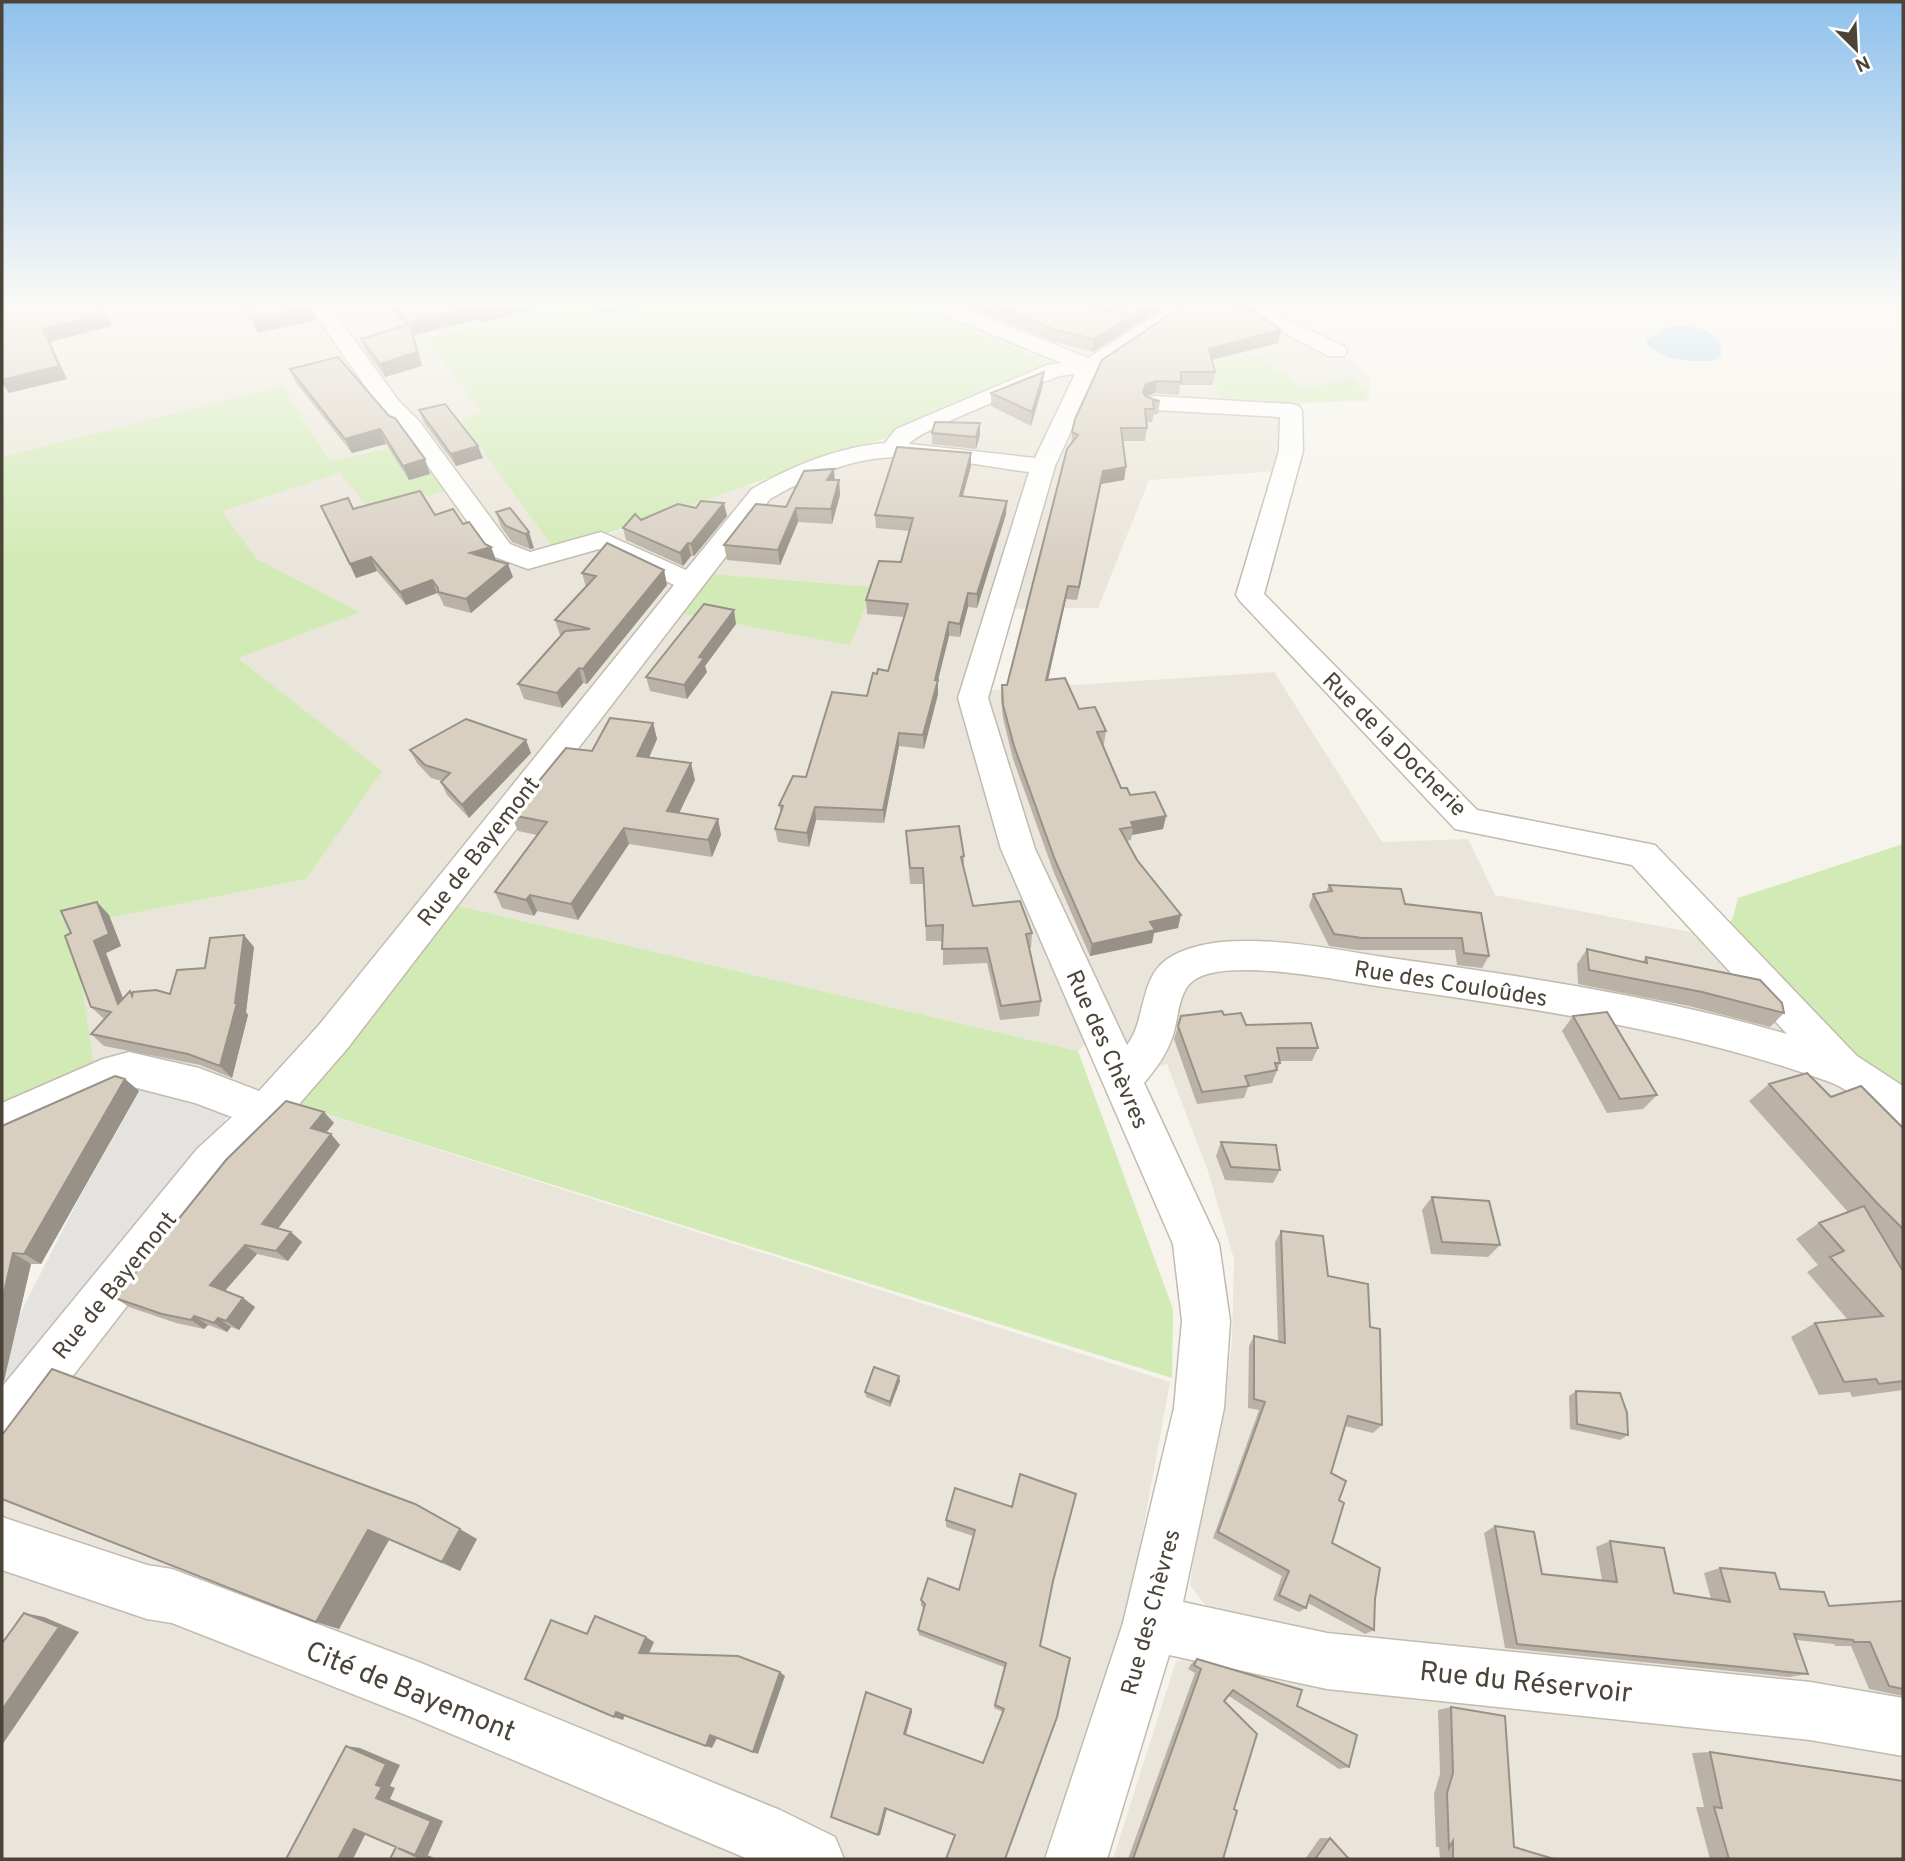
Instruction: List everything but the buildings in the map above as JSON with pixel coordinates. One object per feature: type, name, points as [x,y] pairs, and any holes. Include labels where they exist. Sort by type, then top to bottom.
[{"type":"street","points":[[379,390],[411,426],[501,550],[528,561],[601,540],[690,582]]},
{"type":"street","points":[[892,450],[904,434],[1007,390]]},
{"type":"street","name":"Rue des Chèvres","points":[[1076,1859],[1151,1623],[1199,1408],[1206,1321],[1196,1244],[1018,849],[973,698],[1043,466],[1079,390]]},
{"type":"street","name":"Rue de la Docherie","points":[[1156,403],[1291,411],[1291,451],[1250,595],[1467,820],[1643,854],[1843,1068]]},
{"type":"street","name":"Rue de Bayemont","points":[[2,1426],[212,1163],[266,1112],[333,1037],[761,494],[782,481],[850,457],[892,450],[1043,466]]},
{"type":"street","name":"Rue des Couloûdes","points":[[1122,1080],[1154,1036],[1163,995],[1180,970],[1209,957],[1270,956],[1608,1007],[1773,1045],[1843,1068]]},
{"type":"street","points":[[1843,1068],[1903,1109]]},
{"type":"street","points":[[2,1123],[117,1071],[128,1069],[199,1086],[266,1112]]},
{"type":"street","name":"Cité de Bayemont","points":[[2,1543],[147,1592],[172,1596],[421,1692],[758,1832],[813,1859]]},
{"type":"street","name":"Rue du Réservoir","points":[[1151,1623],[1327,1661],[1810,1712],[1903,1727]]},
{"type":"shaded area","points":[[2,390],[267,390],[2,457]]},
{"type":"shaded area","points":[[284,390],[382,390],[422,441],[330,461]]},
{"type":"shaded area","points":[[390,390],[465,390],[483,413],[460,421],[559,552],[747,485],[769,489],[674,612],[873,587],[711,574],[759,509],[791,478],[885,457],[892,450],[1005,390],[1370,390],[1369,401],[1301,403],[1293,470],[1149,480],[1098,608],[1000,609],[980,691],[1274,672],[1382,842],[1468,839],[1495,895],[1722,938],[1903,1128],[1903,1728],[1329,1643],[1209,1610],[1190,1585],[1199,1522],[1225,1405],[1232,1340],[1234,1259],[1207,1168],[1167,1064],[1122,1080],[1100,1031],[1078,1051],[455,905],[272,1092],[176,1069],[95,1072],[72,925],[306,879],[381,771],[237,657],[360,612],[257,559],[221,510],[340,473],[422,431]]},
{"type":"shaded area","points":[[144,1083],[230,1112],[179,1205],[2,1426],[2,1384],[19,1316],[76,1204]]},
{"type":"shaded area","points":[[291,1103],[1170,1382],[1135,1573],[1112,1665],[1043,1859],[2,1859],[2,1426],[179,1205]]},
{"type":"shaded area","points":[[1198,1655],[1327,1685],[1903,1742],[1903,1859],[1113,1859],[1176,1661]]},
{"type":"green space","points":[[267,390],[284,390],[330,461],[422,441],[456,488],[372,512],[340,473],[222,511],[257,559],[360,612],[238,658],[382,771],[306,879],[73,925],[95,1072],[2,1113],[2,457]]},
{"type":"green space","points":[[465,390],[995,390],[886,438],[556,551],[460,420],[483,413]]},
{"type":"green space","points":[[1217,390],[1362,390],[1369,399],[1300,403],[1220,397]]},
{"type":"green space","points":[[711,574],[874,587],[850,645],[674,612]]},
{"type":"green space","points":[[1903,844],[1903,1109],[1843,1068],[1722,938],[1733,917],[1738,898]]},
{"type":"green space","points":[[455,905],[1078,1051],[1173,1309],[1172,1378],[291,1103]]}]
